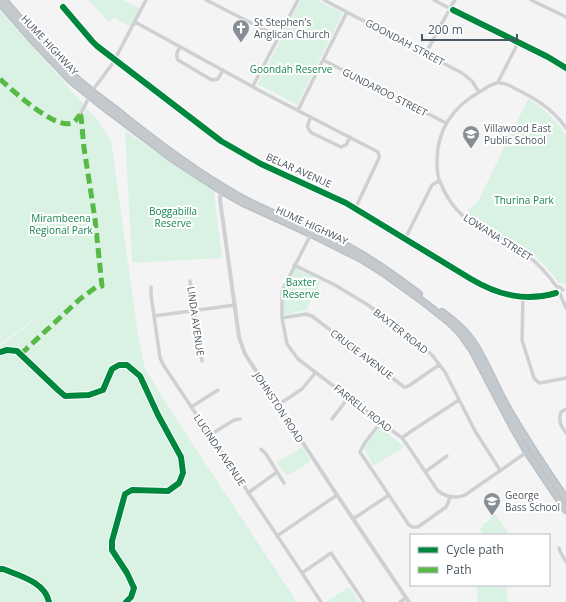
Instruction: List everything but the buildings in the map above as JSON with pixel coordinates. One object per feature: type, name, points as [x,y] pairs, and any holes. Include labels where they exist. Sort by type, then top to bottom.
[{"type":"highway","name":"HUME HIGHWAY","points":[[4,0],[90,93]]},
{"type":"highway","name":"HUME HIGHWAY","points":[[0,3],[72,81],[221,188],[243,203],[349,252],[382,272],[425,303],[455,328],[466,340],[527,452],[566,510]]},
{"type":"highway","name":"HUME HIGHWAY","points":[[221,188],[336,240],[389,272],[455,321],[464,330],[476,347],[505,403],[542,463],[566,498]]},
{"type":"street","points":[[80,115],[90,93],[115,60],[146,0]]},
{"type":"street","points":[[206,0],[279,37]]},
{"type":"street","points":[[254,86],[298,0]]},
{"type":"street","name":"GOONDAH STREET","points":[[324,0],[467,76],[479,92]]},
{"type":"street","points":[[434,0],[566,68]]},
{"type":"street","points":[[426,54],[448,12],[450,12],[450,8],[454,0]]},
{"type":"street","points":[[531,0],[566,17]]},
{"type":"street","name":"BELAR AVENUE","points":[[63,7],[92,41],[221,141],[261,164],[338,199],[489,289],[506,295],[524,297],[539,297],[556,293]]},
{"type":"street","points":[[298,110],[347,12]]},
{"type":"street","points":[[135,22],[311,117],[376,150],[380,156],[355,209]]},
{"type":"street","points":[[518,43],[498,82],[508,85],[536,99],[554,114],[566,128]]},
{"type":"street","points":[[180,47],[177,55],[178,60],[204,76],[216,80],[223,70]]},
{"type":"street","name":"GUNDAROO STREET","points":[[323,60],[446,123]]},
{"type":"street","name":"LOWANA STREET","points":[[498,82],[461,104],[446,123],[438,146],[437,166],[439,181],[452,205],[462,216],[526,254],[541,267],[557,287]]},
{"type":"street","points":[[311,117],[308,130],[312,133],[341,147],[346,145],[350,137]]},
{"type":"street","points":[[405,239],[432,185],[439,181]]},
{"type":"street","name":"JOHNSTON ROAD","points":[[221,188],[220,200],[235,305],[240,337],[245,354],[337,496],[409,602]]},
{"type":"street","name":"FARRELL ROAD","points":[[311,234],[282,291],[282,318],[287,344],[298,359],[402,438],[438,491],[450,497]]},
{"type":"street","name":"BAXTER ROAD","points":[[294,265],[335,285],[368,305],[423,347],[432,356],[449,379],[475,431],[500,470]]},
{"type":"street","name":"LINDA AVENUE","points":[[190,281],[202,361]]},
{"type":"street","name":"LUCINDA AVENUE","points":[[151,287],[160,358],[164,366],[321,602]]},
{"type":"street","points":[[557,287],[564,289],[560,294],[556,293],[555,289],[557,287]]},
{"type":"street","points":[[560,294],[566,308]]},
{"type":"street","points":[[524,297],[522,340],[534,378],[540,383],[566,378]]},
{"type":"street","points":[[154,316],[235,305]]},
{"type":"street","name":"CRUCIE AVENUE","points":[[282,318],[306,314],[312,316],[406,387],[439,365]]},
{"type":"street","points":[[278,405],[302,389],[316,372]]},
{"type":"street","points":[[191,407],[218,390]]},
{"type":"street","points":[[332,419],[348,398]]},
{"type":"street","points":[[402,438],[459,400]]},
{"type":"street","points":[[566,409],[561,412],[560,421],[561,426],[566,433]]},
{"type":"street","points":[[210,435],[234,420],[240,419]]},
{"type":"street","points":[[380,422],[360,452],[409,525],[412,527],[418,527],[446,507],[450,497],[459,497],[465,494],[527,452]]},
{"type":"street","points":[[261,449],[266,454],[284,483]]},
{"type":"street","points":[[425,472],[447,456]]},
{"type":"street","points":[[248,493],[277,472]]},
{"type":"street","points":[[353,519],[389,495]]},
{"type":"street","points":[[277,536],[337,496]]},
{"type":"street","points":[[559,548],[566,562]]},
{"type":"street","points":[[302,573],[331,553],[364,602]]},
{"type":"street","points":[[400,602],[406,598]]},
{"type":"green space","points":[[88,0],[122,0],[140,8],[130,27],[114,17],[109,22]]},
{"type":"green space","name":"Goondah Reserve","points":[[301,0],[317,0],[343,13],[297,105],[258,84]]},
{"type":"green space","name":"Mirambeena Regional Park","points":[[0,10],[99,122],[111,140],[138,335],[145,369],[182,428],[297,602],[0,602],[0,346],[63,299],[0,344]]},
{"type":"green space","name":"Thurina Park","points":[[528,99],[549,115],[566,135],[566,284],[559,283],[541,262],[525,249],[478,223],[466,214],[478,201]]},
{"type":"green space","name":"Boggabilla Reserve","points":[[125,131],[214,191],[222,258],[132,263]]},
{"type":"green space","name":"Baxter Reserve","points":[[295,267],[321,281],[306,310],[284,315],[284,289]]},
{"type":"green space","points":[[380,427],[404,447],[373,466],[364,448]]},
{"type":"green space","points":[[302,447],[311,461],[287,476],[277,463]]},
{"type":"green space","points":[[495,514],[508,533],[482,534],[480,529],[483,527],[482,525],[491,519],[490,517]]},
{"type":"green space","points":[[477,586],[506,586],[508,602],[478,602]]},
{"type":"green space","points":[[349,587],[359,601],[358,602],[326,602]]},
{"type":"marked path","points":[[0,79],[34,108],[55,121],[65,124],[72,123],[75,122],[80,115]]},
{"type":"marked path","points":[[21,354],[80,299],[96,287],[102,286],[95,219],[80,115]]},
{"type":"cycle path","points":[[63,7],[97,46],[221,141],[261,164],[346,203],[481,285],[502,293],[523,297],[545,296],[556,293]]},
{"type":"cycle path","points":[[453,10],[548,57],[566,68]]},
{"type":"cycle path","points":[[0,352],[7,350],[17,351],[65,396],[89,395],[103,390],[112,369],[119,365],[127,365],[140,376],[158,415],[181,457],[183,473],[179,483],[168,491],[132,490],[125,494],[112,541],[112,550],[127,573],[134,588],[131,597],[126,602]]},
{"type":"cycle path","points":[[0,569],[24,577],[43,589],[49,602]]},
{"type":"place","name":"St Stephen's Anglican Church","points":[[241,43]]},
{"type":"place","name":"Villawood East Public School","points":[[471,149]]},
{"type":"place","name":"George Bass School","points":[[492,516]]}]
